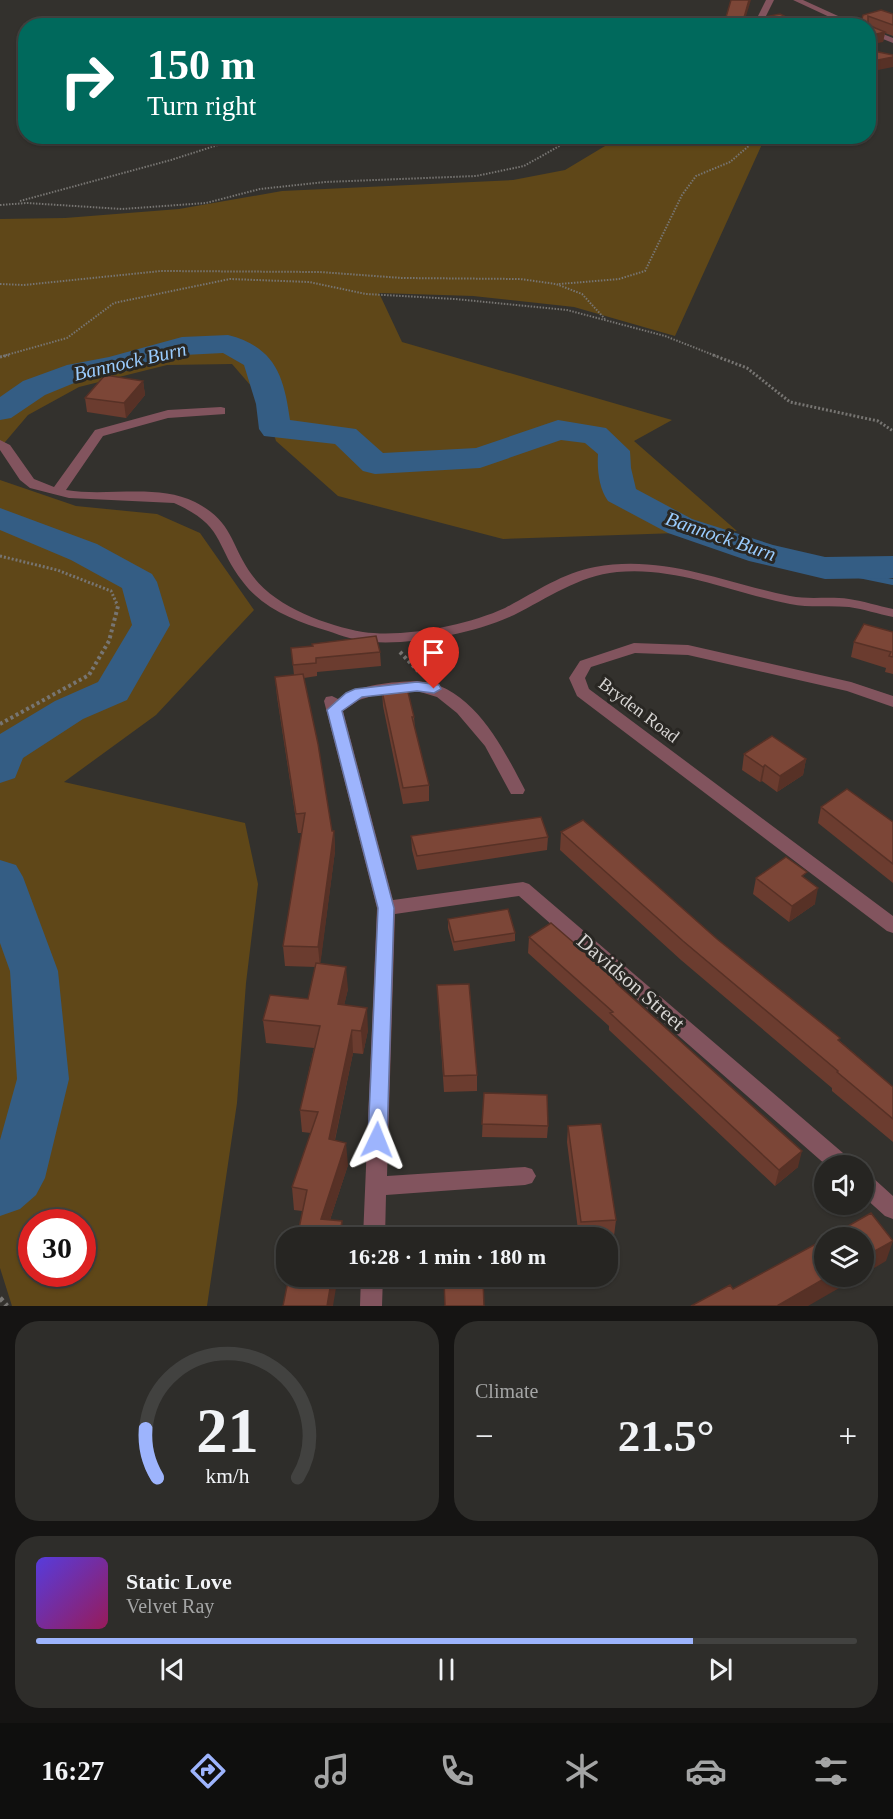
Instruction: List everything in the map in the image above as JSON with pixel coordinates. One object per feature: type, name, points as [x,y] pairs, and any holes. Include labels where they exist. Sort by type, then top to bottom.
[{"type":"street","points":[[761,18],[770,0]]},
{"type":"street","points":[[797,0],[839,18]]},
{"type":"street","points":[[876,35],[893,41]]},
{"type":"street","points":[[58,491],[88,452],[99,433],[124,424],[168,414],[221,411]]},
{"type":"street","points":[[0,444],[6,447],[25,478],[33,485],[96,496],[154,496],[177,499],[193,506],[202,511],[225,536],[238,567],[253,585],[278,604],[338,629],[369,637],[410,636],[494,618],[593,571],[637,566],[685,573],[793,601],[848,603],[893,613]]},
{"type":"street","name":"Bryden Road","points":[[893,702],[851,687],[688,650],[634,648],[585,664],[577,678],[582,692],[893,926]]},
{"type":"street","points":[[374,1227],[386,908],[333,705],[360,693],[417,686],[434,689],[451,700],[488,740],[503,761],[517,790]]},
{"type":"street","name":"Davidson Street","points":[[386,908],[523,889],[830,1155]]},
{"type":"street","points":[[376,1186],[525,1176]]},
{"type":"street","points":[[874,1193],[893,1209]]},
{"type":"street","points":[[371,1306],[372,1287]]},
{"type":"path","points":[[0,205],[171,160],[221,144]]},
{"type":"path","points":[[14,203],[122,209],[206,203],[260,189],[325,182],[476,176],[524,166],[563,144]]},
{"type":"path","points":[[0,284],[24,285],[161,271],[320,272],[402,278],[520,279],[556,284],[619,279],[645,271],[682,195],[696,176],[730,162],[751,144]]},
{"type":"path","points":[[0,357],[67,338],[114,303],[231,279],[309,282],[366,294],[545,307],[605,320],[665,336],[747,368],[790,402],[878,421],[893,431]]},
{"type":"path","points":[[556,284],[582,294],[605,320]]},
{"type":"path","points":[[0,556],[57,570],[111,591],[118,606],[109,640],[89,675],[0,724]]},
{"type":"path","points":[[387,637],[434,689]]},
{"type":"path","points":[[0,1298],[6,1306]]},
{"type":"shaded area","points":[[762,144],[675,336],[574,307],[473,296],[379,293],[402,342],[672,420],[634,441],[737,531],[503,539],[338,496],[276,441],[263,400],[232,364],[167,365],[79,387],[28,415],[0,448],[0,219],[65,218],[179,209],[282,191],[513,180],[565,170],[605,146]]},
{"type":"shaded area","points":[[0,480],[76,506],[157,514],[200,533],[254,610],[156,715],[64,782],[245,823],[258,884],[246,983],[237,1103],[207,1306],[12,1306],[0,1268]]},
{"type":"building","points":[[731,0],[749,0],[744,18],[726,18]]},
{"type":"building","points":[[881,10],[893,14],[893,25],[868,16],[868,18],[862,18],[863,15]]},
{"type":"building","points":[[780,14],[788,18],[759,18]]},
{"type":"building","points":[[876,28],[885,32],[876,34]]},
{"type":"building","points":[[876,51],[893,55],[893,57],[876,60]]},
{"type":"building","points":[[105,375],[143,381],[124,403],[85,398]]},
{"type":"building","points":[[864,624],[893,632],[893,657],[889,656],[891,652],[854,642]]},
{"type":"building","points":[[376,636],[380,652],[316,658],[316,663],[293,665],[291,648]]},
{"type":"building","points":[[303,674],[318,744],[332,831],[334,831],[318,947],[283,946],[305,813],[296,814],[275,677]]},
{"type":"building","points":[[407,688],[429,785],[403,788],[382,691]]},
{"type":"building","points":[[772,736],[806,759],[780,776],[744,754]]},
{"type":"building","points":[[847,789],[893,822],[893,864],[821,807]]},
{"type":"building","points":[[541,817],[548,837],[417,856],[411,836]]},
{"type":"building","points":[[583,820],[717,939],[840,1038],[838,1040],[893,1087],[893,1119],[683,941],[561,832]]},
{"type":"building","points":[[786,857],[807,872],[802,876],[818,888],[792,906],[756,878]]},
{"type":"building","points":[[508,909],[515,933],[454,942],[448,919]]},
{"type":"building","points":[[551,923],[618,981],[616,983],[802,1151],[779,1170],[610,1013],[613,1012],[529,937]]},
{"type":"building","points":[[316,963],[346,967],[338,1004],[367,1008],[361,1031],[352,1030],[329,1139],[346,1143],[321,1219],[342,1221],[341,1227],[299,1227],[307,1190],[292,1187],[318,1112],[300,1110],[320,1026],[263,1020],[270,995],[308,999]]},
{"type":"building","points":[[469,984],[477,1075],[444,1076],[437,985]]},
{"type":"building","points":[[484,1093],[547,1095],[548,1126],[482,1124]]},
{"type":"building","points":[[601,1124],[616,1220],[581,1222],[568,1126]]},
{"type":"building","points":[[867,1215],[873,1215],[893,1241],[874,1251],[874,1227],[846,1227]]},
{"type":"building","points":[[814,1245],[814,1285],[777,1306],[691,1306],[730,1285],[733,1289]]},
{"type":"building","points":[[287,1287],[330,1287],[327,1306],[283,1306]]},
{"type":"building","points":[[444,1287],[483,1287],[484,1306],[445,1306]]},
{"type":"waterway","name":"Bannock Burn","points":[[0,411],[34,388],[78,371],[112,366],[182,346],[228,344],[257,360],[272,404],[275,429],[306,430],[345,436],[375,464],[480,458],[558,430],[595,435],[614,451],[614,468],[620,494],[680,526],[762,553],[825,568],[893,567]]},
{"type":"waterway","name":"Bannock Burn","points":[[0,518],[84,552],[139,582],[151,625],[113,691],[69,710],[4,751],[0,768]]},
{"type":"waterway","points":[[825,568],[893,582]]},
{"type":"waterway","name":"Bannock Burn","points":[[0,877],[34,971],[43,1079],[17,1178],[0,1191]]},
{"type":"route","points":[[377,1140],[386,908],[334,710],[351,696],[368,691],[417,686],[434,689]]}]
